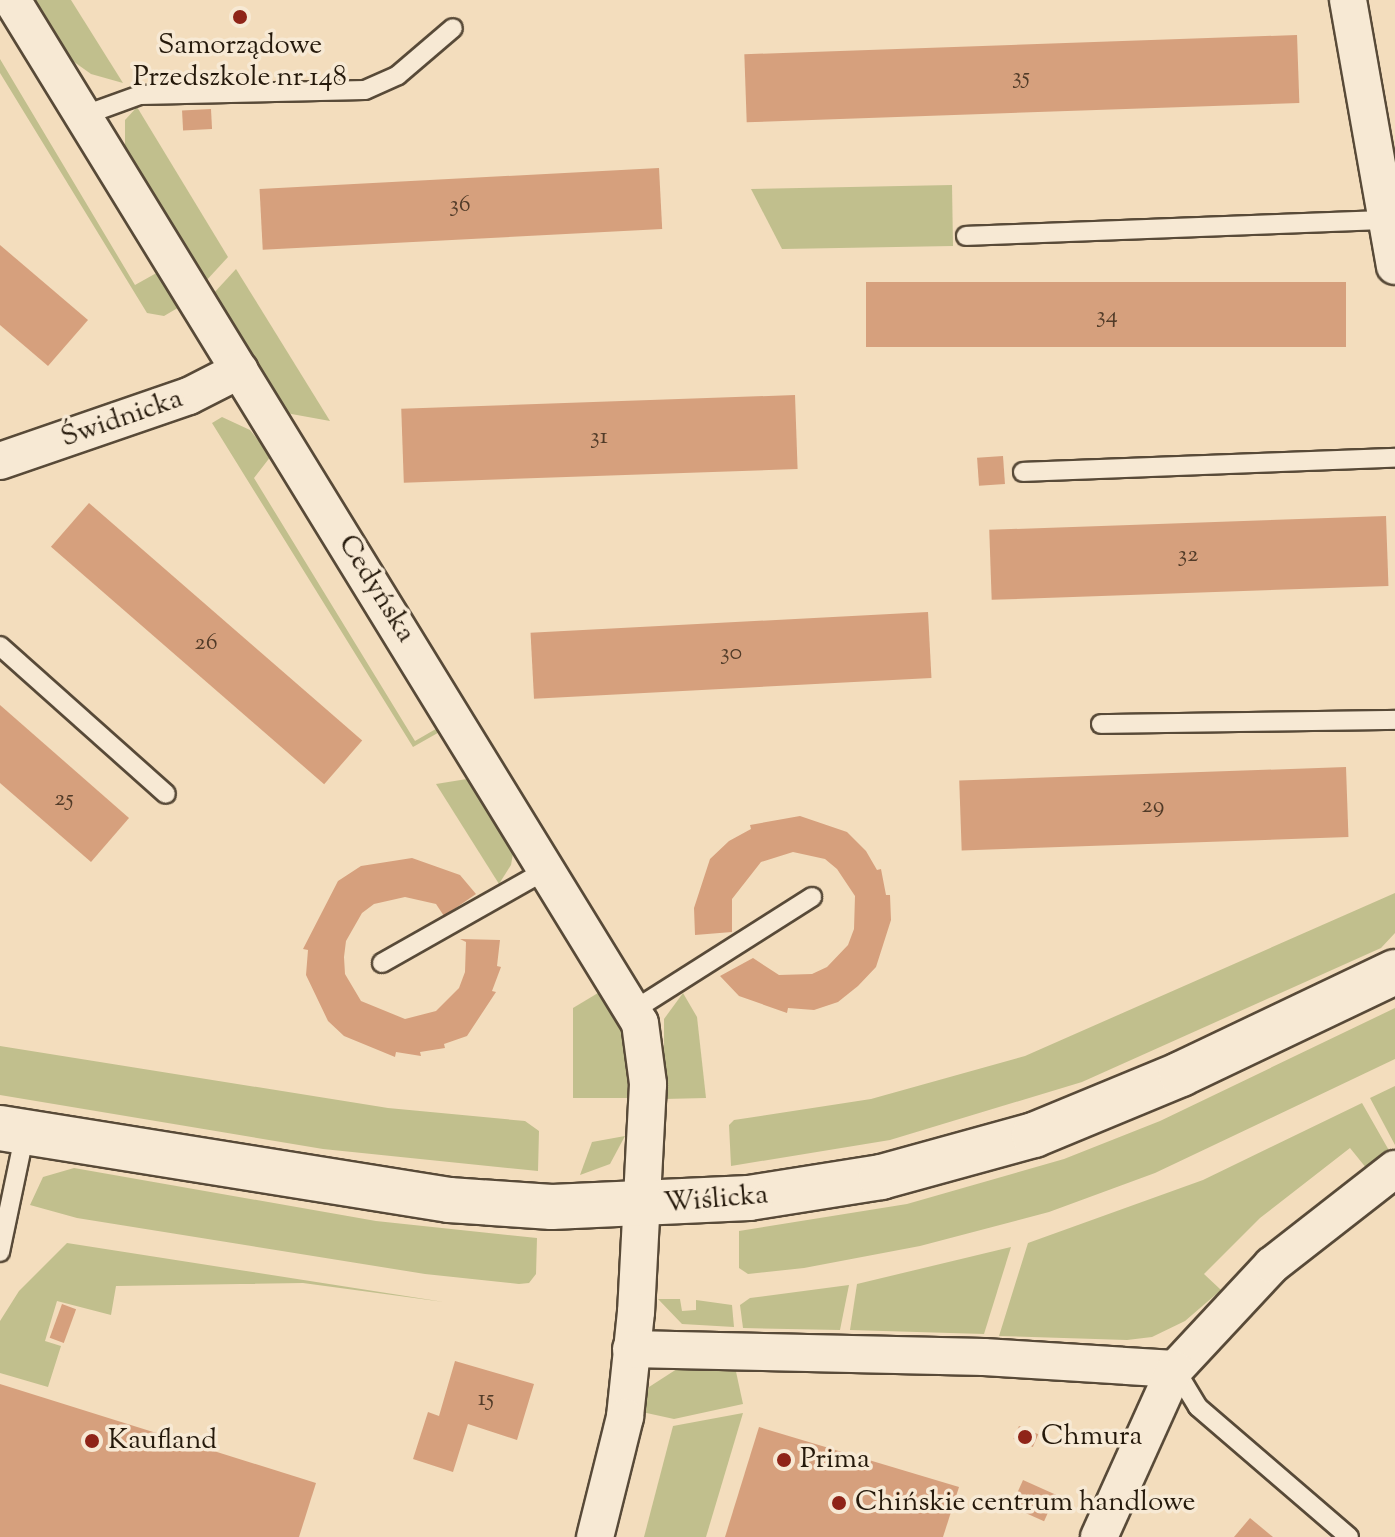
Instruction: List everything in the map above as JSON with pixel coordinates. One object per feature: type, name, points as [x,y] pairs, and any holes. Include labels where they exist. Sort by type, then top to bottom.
[{"type":"street","name":"Cedyńska","points":[[12,0],[634,1010],[648,1063],[631,1349],[616,1464],[595,1537]]},
{"type":"street","points":[[1348,0],[1395,266]]},
{"type":"street","name":"Świdnicka","points":[[0,461],[189,396],[240,370]]},
{"type":"street","name":"Wiślicka","points":[[13,1130],[422,1197],[552,1207],[639,1206],[814,1189],[1002,1145],[1168,1080],[1395,972]]},
{"type":"street","points":[[1099,1537],[1175,1369],[1272,1265],[1395,1169]]},
{"type":"street","points":[[631,1349],[984,1357],[1175,1369]]},
{"type":"lane","points":[[82,116],[140,95],[365,90],[398,75],[453,28]]},
{"type":"lane","points":[[966,236],[1387,220]]},
{"type":"lane","points":[[1023,472],[1395,458]]},
{"type":"lane","points":[[0,646],[166,794]]},
{"type":"lane","points":[[1101,724],[1395,720]]},
{"type":"lane","points":[[382,963],[548,869]]},
{"type":"lane","points":[[634,1010],[812,897]]},
{"type":"lane","points":[[0,1252],[13,1130]]},
{"type":"lane","points":[[1175,1369],[1198,1407],[1349,1537]]},
{"type":"shaded area","points":[[35,0],[71,0],[123,83],[91,74],[70,59]]},
{"type":"shaded area","points":[[0,59],[135,285],[160,271],[181,306],[164,316],[147,313],[0,73]]},
{"type":"shaded area","points":[[137,107],[228,257],[205,282],[125,149],[125,120]]},
{"type":"shaded area","points":[[952,185],[953,246],[782,249],[751,189]]},
{"type":"shaded area","points":[[236,269],[330,421],[286,413],[213,294]]},
{"type":"shaded area","points":[[222,417],[250,430],[271,456],[254,478],[415,741],[441,726],[443,730],[413,747],[212,423]]},
{"type":"shaded area","points":[[473,778],[514,848],[511,865],[499,884],[436,784]]},
{"type":"shaded area","points":[[1395,893],[1395,933],[1381,948],[1082,1082],[890,1140],[731,1166],[729,1125],[734,1120],[871,1099],[1025,1056]]},
{"type":"shaded area","points":[[603,990],[623,1029],[632,1098],[573,1098],[573,1008]]},
{"type":"shaded area","points":[[683,993],[697,1017],[706,1098],[664,1099],[664,1019]]},
{"type":"shaded area","points":[[1395,1008],[1395,1059],[1155,1173],[1049,1212],[920,1246],[804,1268],[748,1274],[739,1268],[739,1231],[907,1204],[1064,1159],[1160,1121]]},
{"type":"shaded area","points":[[0,1046],[388,1108],[525,1121],[539,1131],[538,1171],[323,1149],[0,1095]]},
{"type":"shaded area","points":[[1395,1086],[1395,1145],[1370,1098]]},
{"type":"shaded area","points":[[1362,1103],[1391,1154],[1367,1169],[1350,1148],[1260,1218],[1204,1274],[1221,1290],[1185,1321],[1152,1337],[1127,1340],[999,1336],[1028,1243],[1203,1180]]},
{"type":"shaded area","points":[[625,1136],[610,1164],[580,1175],[592,1142]]},
{"type":"shaded area","points":[[74,1168],[376,1221],[537,1238],[536,1274],[529,1283],[519,1284],[425,1274],[77,1218],[30,1205],[43,1177]]},
{"type":"shaded area","points":[[67,1243],[444,1302],[303,1283],[116,1286],[111,1315],[57,1301],[45,1341],[61,1346],[48,1387],[0,1373],[0,1321],[19,1291]]},
{"type":"shaded area","points":[[1011,1247],[984,1334],[850,1330],[857,1284]]},
{"type":"shaded area","points":[[849,1285],[840,1330],[743,1328],[740,1305],[750,1298]]},
{"type":"shaded area","points":[[658,1299],[680,1299],[682,1311],[696,1310],[696,1300],[732,1305],[734,1327],[682,1324]]},
{"type":"shaded area","points":[[680,1367],[735,1367],[743,1404],[674,1419],[642,1412],[649,1387]]},
{"type":"shaded area","points":[[743,1413],[706,1537],[644,1537],[673,1426]]},
{"type":"building","points":[[1297,35],[1299,103],[747,122],[744,54]]},
{"type":"building","points":[[211,109],[212,129],[183,130],[182,111]]},
{"type":"building","points":[[659,168],[662,229],[263,250],[260,189]]},
{"type":"building","points":[[0,245],[88,320],[48,366],[0,325]]},
{"type":"building","points":[[866,282],[1346,282],[1346,347],[866,347]]},
{"type":"building","points":[[795,395],[798,469],[404,483],[401,409]]},
{"type":"building","points":[[1003,456],[1005,484],[979,486],[977,458]]},
{"type":"building","points":[[89,503],[362,740],[324,784],[51,547]]},
{"type":"building","points":[[1386,516],[1388,586],[992,600],[989,530]]},
{"type":"building","points":[[928,612],[931,678],[534,699],[531,633]]},
{"type":"building","points":[[0,705],[129,818],[91,862],[0,783]]},
{"type":"building","points":[[1346,767],[1348,837],[962,850],[959,781]]},
{"type":"building","points":[[800,816],[847,832],[866,851],[877,870],[881,869],[886,895],[890,895],[891,920],[876,967],[858,986],[838,1002],[814,1010],[788,1008],[787,1013],[739,996],[720,976],[753,958],[779,975],[812,974],[827,967],[848,945],[854,929],[855,896],[837,869],[825,859],[793,852],[761,862],[732,899],[732,932],[695,935],[694,908],[710,859],[729,841],[751,829],[750,825]]},
{"type":"building","points":[[412,858],[460,875],[476,894],[444,916],[436,904],[405,897],[374,904],[362,913],[346,941],[344,957],[345,974],[361,1001],[405,1019],[436,1011],[459,988],[465,972],[466,942],[460,939],[500,940],[497,966],[501,967],[492,991],[496,992],[467,1036],[444,1044],[445,1048],[420,1052],[421,1056],[396,1052],[395,1057],[344,1036],[328,1021],[306,975],[308,950],[303,949],[338,881],[361,866]]},
{"type":"building","points":[[62,1304],[76,1309],[64,1343],[50,1338]]},
{"type":"building","points":[[455,1361],[534,1384],[517,1440],[468,1424],[453,1472],[413,1459],[428,1412],[439,1416]]},
{"type":"building","name":"Kaufland","points":[[0,1384],[316,1483],[299,1537],[0,1537]]},
{"type":"building","name":"Chmura","points":[[1019,1426],[1038,1434],[1033,1447],[1014,1439]]},
{"type":"building","points":[[759,1427],[959,1487],[943,1537],[725,1537]]},
{"type":"building","points":[[1023,1480],[1056,1495],[1044,1521],[1011,1506]]},
{"type":"building","points":[[1250,1518],[1273,1537],[1234,1537]]},
{"type":"place","name":"Samorządowe Przedszkole nr 148","points":[[240,17]]},
{"type":"place","name":"Chmura","points":[[1025,1437]]},
{"type":"place","name":"Kaufland","points":[[92,1441]]},
{"type":"place","name":"Prima","points":[[784,1460]]},
{"type":"place","name":"Chińskie centrum handlowe","points":[[839,1503]]}]
